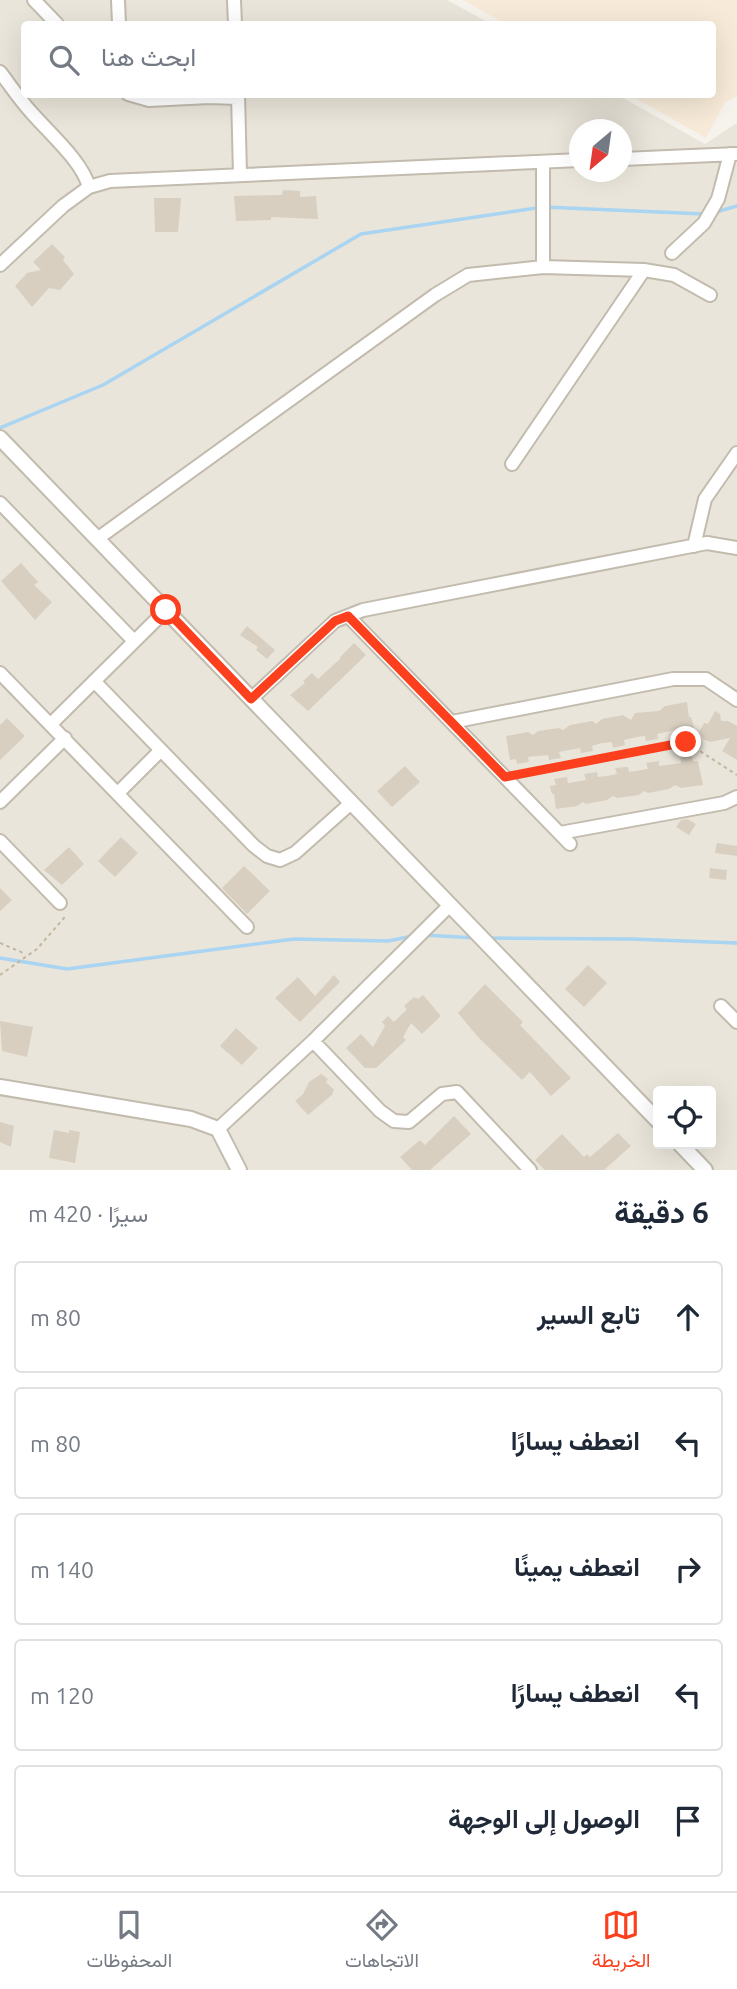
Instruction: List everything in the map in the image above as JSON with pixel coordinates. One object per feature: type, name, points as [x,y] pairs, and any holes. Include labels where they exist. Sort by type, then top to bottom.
[{"type":"street","points":[[34,0],[54,21]]},
{"type":"street","points":[[118,0],[119,21]]},
{"type":"street","points":[[234,0],[235,21]]},
{"type":"street","points":[[0,72],[28,109],[77,164],[87,177],[89,187]]},
{"type":"street","points":[[142,98],[189,98]]},
{"type":"street","points":[[238,98],[240,175]]},
{"type":"street","points":[[632,159],[733,154],[718,199],[704,223],[672,253]]},
{"type":"street","points":[[2,260],[63,206],[89,187],[110,181],[569,161]]},
{"type":"street","points":[[542,267],[543,162]]},
{"type":"street","points":[[97,539],[435,295],[468,275],[542,267],[644,270],[674,275],[710,295]]},
{"type":"street","points":[[512,464],[644,270]]},
{"type":"street","points":[[0,438],[653,1116]]},
{"type":"street","points":[[694,546],[705,499],[737,453]]},
{"type":"street","points":[[0,503],[134,641]]},
{"type":"street","points":[[251,699],[335,621],[363,610],[707,543],[737,548]]},
{"type":"street","points":[[51,724],[166,610]]},
{"type":"street","points":[[348,616],[570,844]]},
{"type":"street","points":[[0,673],[247,927]]},
{"type":"street","points":[[452,722],[673,679],[706,679],[737,699]]},
{"type":"street","points":[[94,681],[254,846],[267,856],[280,860],[295,853],[351,803]]},
{"type":"street","points":[[0,802],[65,738]]},
{"type":"street","points":[[118,793],[161,750]]},
{"type":"street","points":[[560,834],[724,803],[737,797]]},
{"type":"street","points":[[0,841],[60,903]]},
{"type":"street","points":[[218,1129],[313,1041],[450,905]]},
{"type":"street","points":[[721,1006],[737,1022]]},
{"type":"street","points":[[313,1041],[380,1111],[394,1121],[409,1122],[442,1094],[457,1092],[530,1170]]},
{"type":"street","points":[[0,1087],[191,1119],[218,1129],[239,1170]]},
{"type":"street","points":[[685,1149],[705,1170]]},
{"type":"path","points":[[505,777],[686,742],[737,775]]},
{"type":"path","points":[[0,975],[37,948],[64,918],[60,903]]},
{"type":"path","points":[[0,943],[27,955]]},
{"type":"shaded area","points":[[0,0],[447,0],[486,21],[21,21],[21,98],[623,98],[705,144],[737,123],[737,1170],[0,1170]]},
{"type":"shaded area","points":[[463,0],[737,0],[737,96],[725,102],[706,138],[635,98],[716,98],[716,21],[501,21]]},
{"type":"building","points":[[283,190],[300,191],[300,197],[316,196],[318,219],[271,217],[271,220],[236,221],[234,196],[282,195]]},
{"type":"building","points":[[154,198],[181,198],[178,232],[155,232]]},
{"type":"building","points":[[52,244],[65,257],[63,260],[74,274],[60,290],[49,288],[32,307],[15,286],[27,273],[41,270],[33,262]]},
{"type":"building","points":[[21,563],[38,582],[34,585],[52,602],[35,620],[1,581]]},
{"type":"building","points":[[247,626],[275,650],[267,659],[256,650],[258,647],[240,635]]},
{"type":"building","points":[[354,643],[366,655],[308,711],[290,695],[305,683],[303,681],[312,673],[318,679]]},
{"type":"building","points":[[687,702],[695,731],[676,734],[675,730],[657,734],[658,739],[646,741],[645,736],[637,737],[624,740],[625,745],[613,748],[612,742],[602,743],[592,746],[593,751],[581,753],[580,748],[559,752],[561,758],[549,760],[548,755],[528,757],[529,762],[517,764],[516,759],[510,760],[506,736],[528,732],[533,735],[538,731],[559,728],[563,730],[570,725],[592,721],[596,724],[602,719],[623,715],[631,720],[635,713],[659,711],[665,706]]},
{"type":"building","points":[[715,711],[720,714],[721,721],[737,726],[737,760],[722,751],[730,738],[710,742],[703,739],[699,732],[704,723],[708,724]]},
{"type":"building","points":[[7,718],[25,736],[0,760],[0,725]]},
{"type":"building","points":[[692,756],[693,761],[698,761],[703,785],[681,788],[675,785],[669,789],[648,793],[644,791],[639,795],[617,798],[613,796],[607,800],[586,804],[583,802],[577,806],[556,809],[550,786],[556,785],[554,779],[567,777],[568,783],[586,780],[584,774],[597,772],[598,777],[607,776],[617,774],[615,768],[628,767],[629,772],[648,769],[646,763],[659,761],[659,766],[681,763],[680,758]]},
{"type":"building","points":[[405,766],[420,782],[392,807],[377,791]]},
{"type":"building","points":[[687,819],[696,824],[689,835],[676,827],[681,820]]},
{"type":"building","points":[[121,837],[138,853],[115,877],[98,861]]},
{"type":"building","points":[[717,843],[737,846],[737,856],[715,853]]},
{"type":"building","points":[[69,847],[84,864],[62,885],[44,870]]},
{"type":"building","points":[[244,866],[270,891],[247,914],[222,888]]},
{"type":"building","points":[[710,868],[727,870],[726,880],[709,878]]},
{"type":"building","points":[[0,888],[12,900],[0,911]]},
{"type":"building","points":[[588,965],[607,983],[584,1007],[565,989]]},
{"type":"building","points":[[334,975],[340,982],[300,1022],[275,998],[298,977],[315,996]]},
{"type":"building","points":[[485,984],[523,1022],[520,1025],[571,1078],[551,1096],[530,1072],[522,1080],[478,1037],[458,1013]]},
{"type":"building","points":[[423,995],[441,1016],[422,1034],[411,1023],[403,1037],[406,1040],[376,1068],[365,1068],[346,1048],[361,1034],[373,1047],[385,1026],[382,1022],[388,1016],[394,1022],[407,1009],[404,1006],[414,997],[418,999]]},
{"type":"building","points":[[0,1021],[33,1027],[27,1057],[2,1051]]},
{"type":"building","points":[[236,1028],[258,1048],[242,1065],[220,1046]]},
{"type":"building","points":[[321,1074],[328,1079],[326,1082],[334,1090],[332,1095],[308,1115],[295,1101],[303,1094],[309,1082]]},
{"type":"building","points":[[454,1116],[471,1134],[430,1170],[412,1170],[400,1157],[420,1140],[425,1145]]},
{"type":"building","points":[[0,1122],[14,1126],[11,1147],[0,1142]]},
{"type":"building","points":[[54,1130],[80,1132],[75,1163],[49,1158]]},
{"type":"building","points":[[618,1133],[631,1146],[604,1170],[545,1170],[535,1160],[562,1134],[584,1157],[587,1154],[590,1157]]},
{"type":"waterway","points":[[716,212],[737,206]]},
{"type":"waterway","points":[[0,428],[103,385],[361,234],[543,207],[705,214]]},
{"type":"waterway","points":[[424,935],[476,938]]},
{"type":"waterway","points":[[0,958],[67,969],[294,939],[388,941],[413,936]]},
{"type":"waterway","points":[[487,938],[737,943]]},
{"type":"route","points":[[166,610],[251,699],[335,621],[348,616],[505,777],[686,742]]}]
